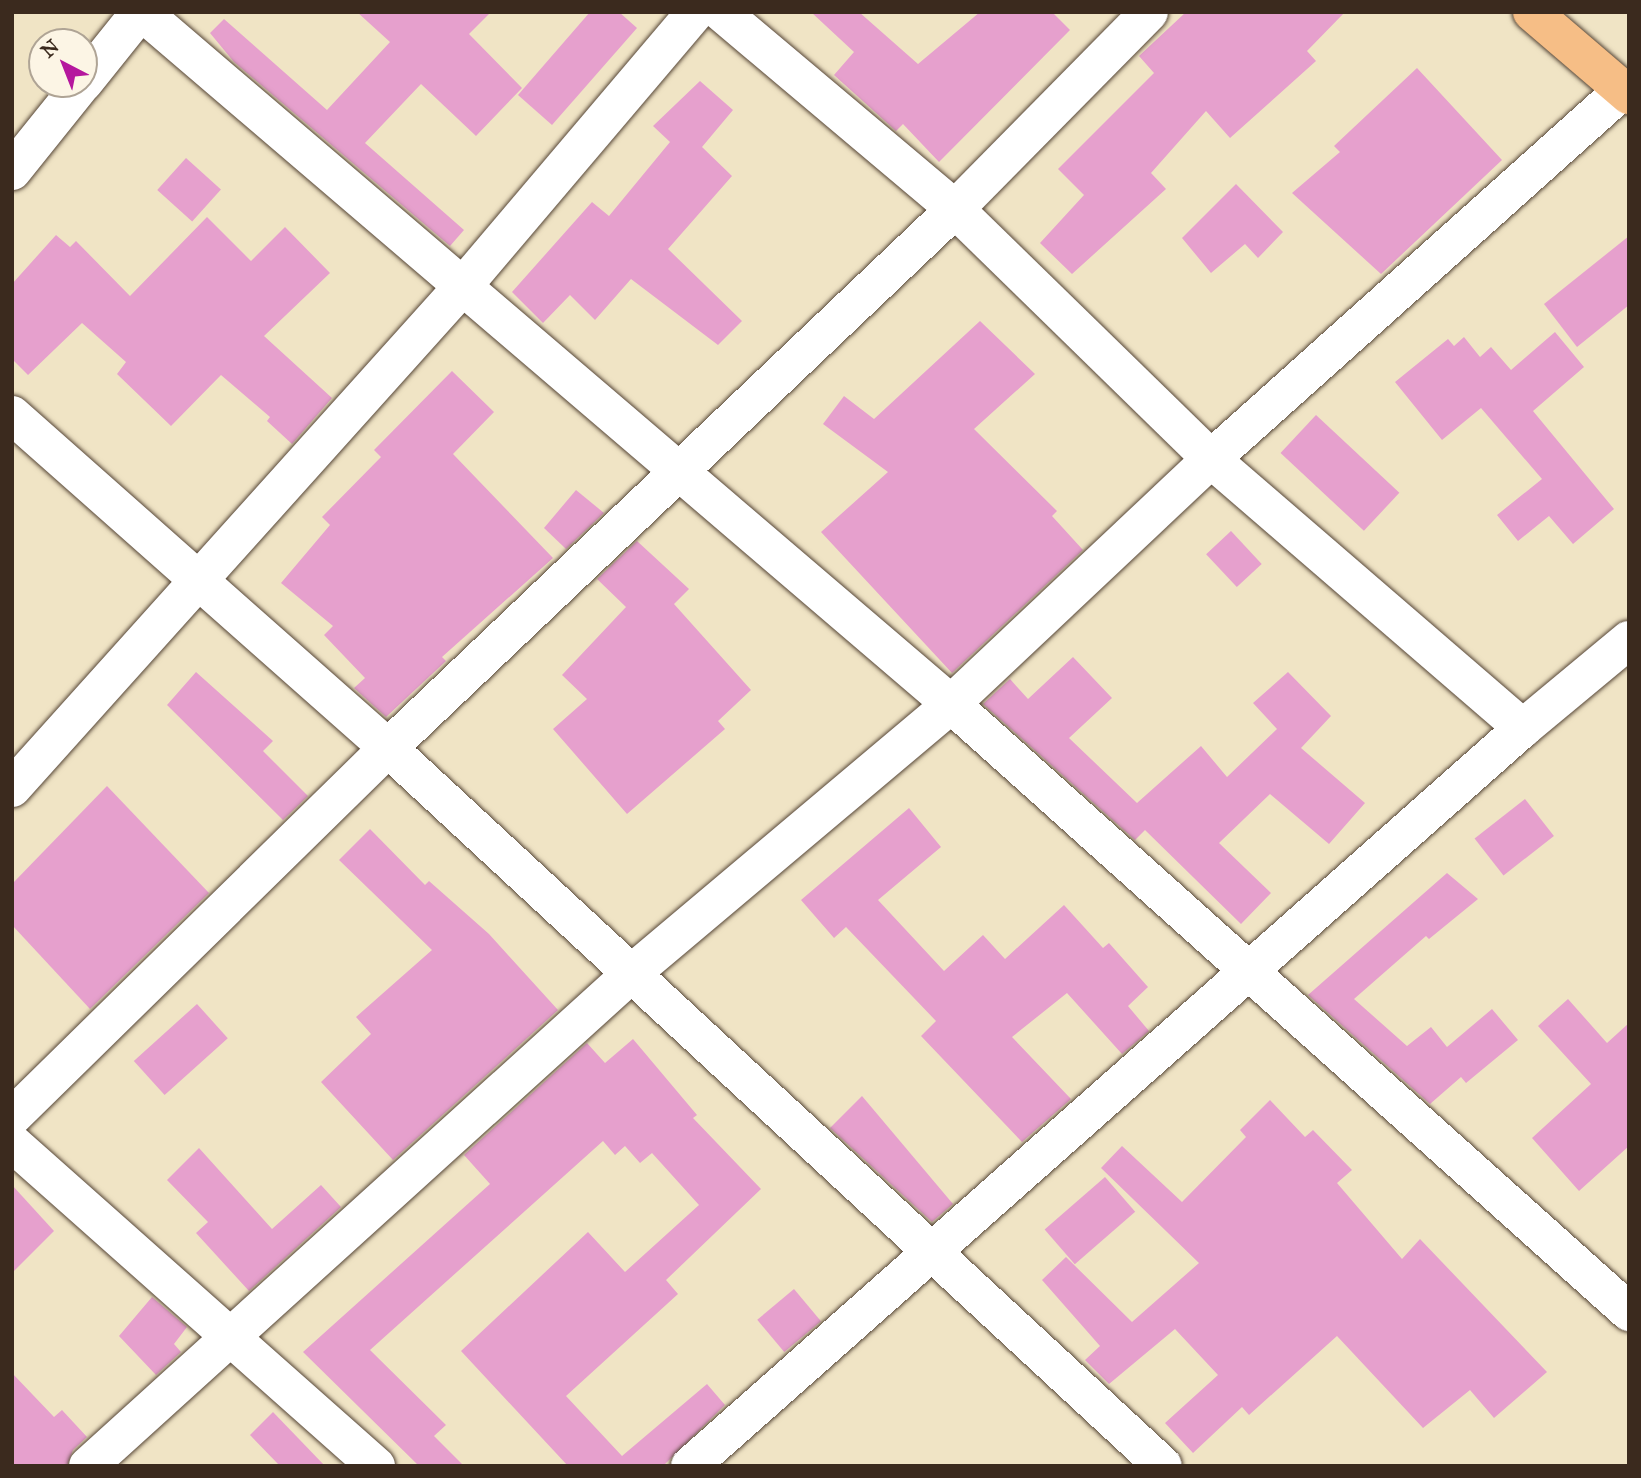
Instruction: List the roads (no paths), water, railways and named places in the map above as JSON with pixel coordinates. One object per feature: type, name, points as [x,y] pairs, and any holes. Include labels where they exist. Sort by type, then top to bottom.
[{"type":"main road","points":[[1532,12],[1626,93]]},
{"type":"street","points":[[98,65],[141,12],[463,286],[678,475],[951,704],[1629,1312]]},
{"type":"street","points":[[12,788],[463,286],[695,12]]},
{"type":"street","points":[[721,12],[955,209],[1211,459],[1523,728]]},
{"type":"street","points":[[12,1117],[388,748],[955,209],[1149,12]]},
{"type":"street","points":[[88,1466],[632,973],[951,704],[1211,459],[1626,93]]},
{"type":"street","points":[[12,171],[71,98]]},
{"type":"street","points":[[12,415],[200,578],[388,748],[1163,1466]]},
{"type":"street","points":[[690,1466],[933,1254],[1523,728],[1629,640]]},
{"type":"street","points":[[12,1143],[376,1466]]}]
